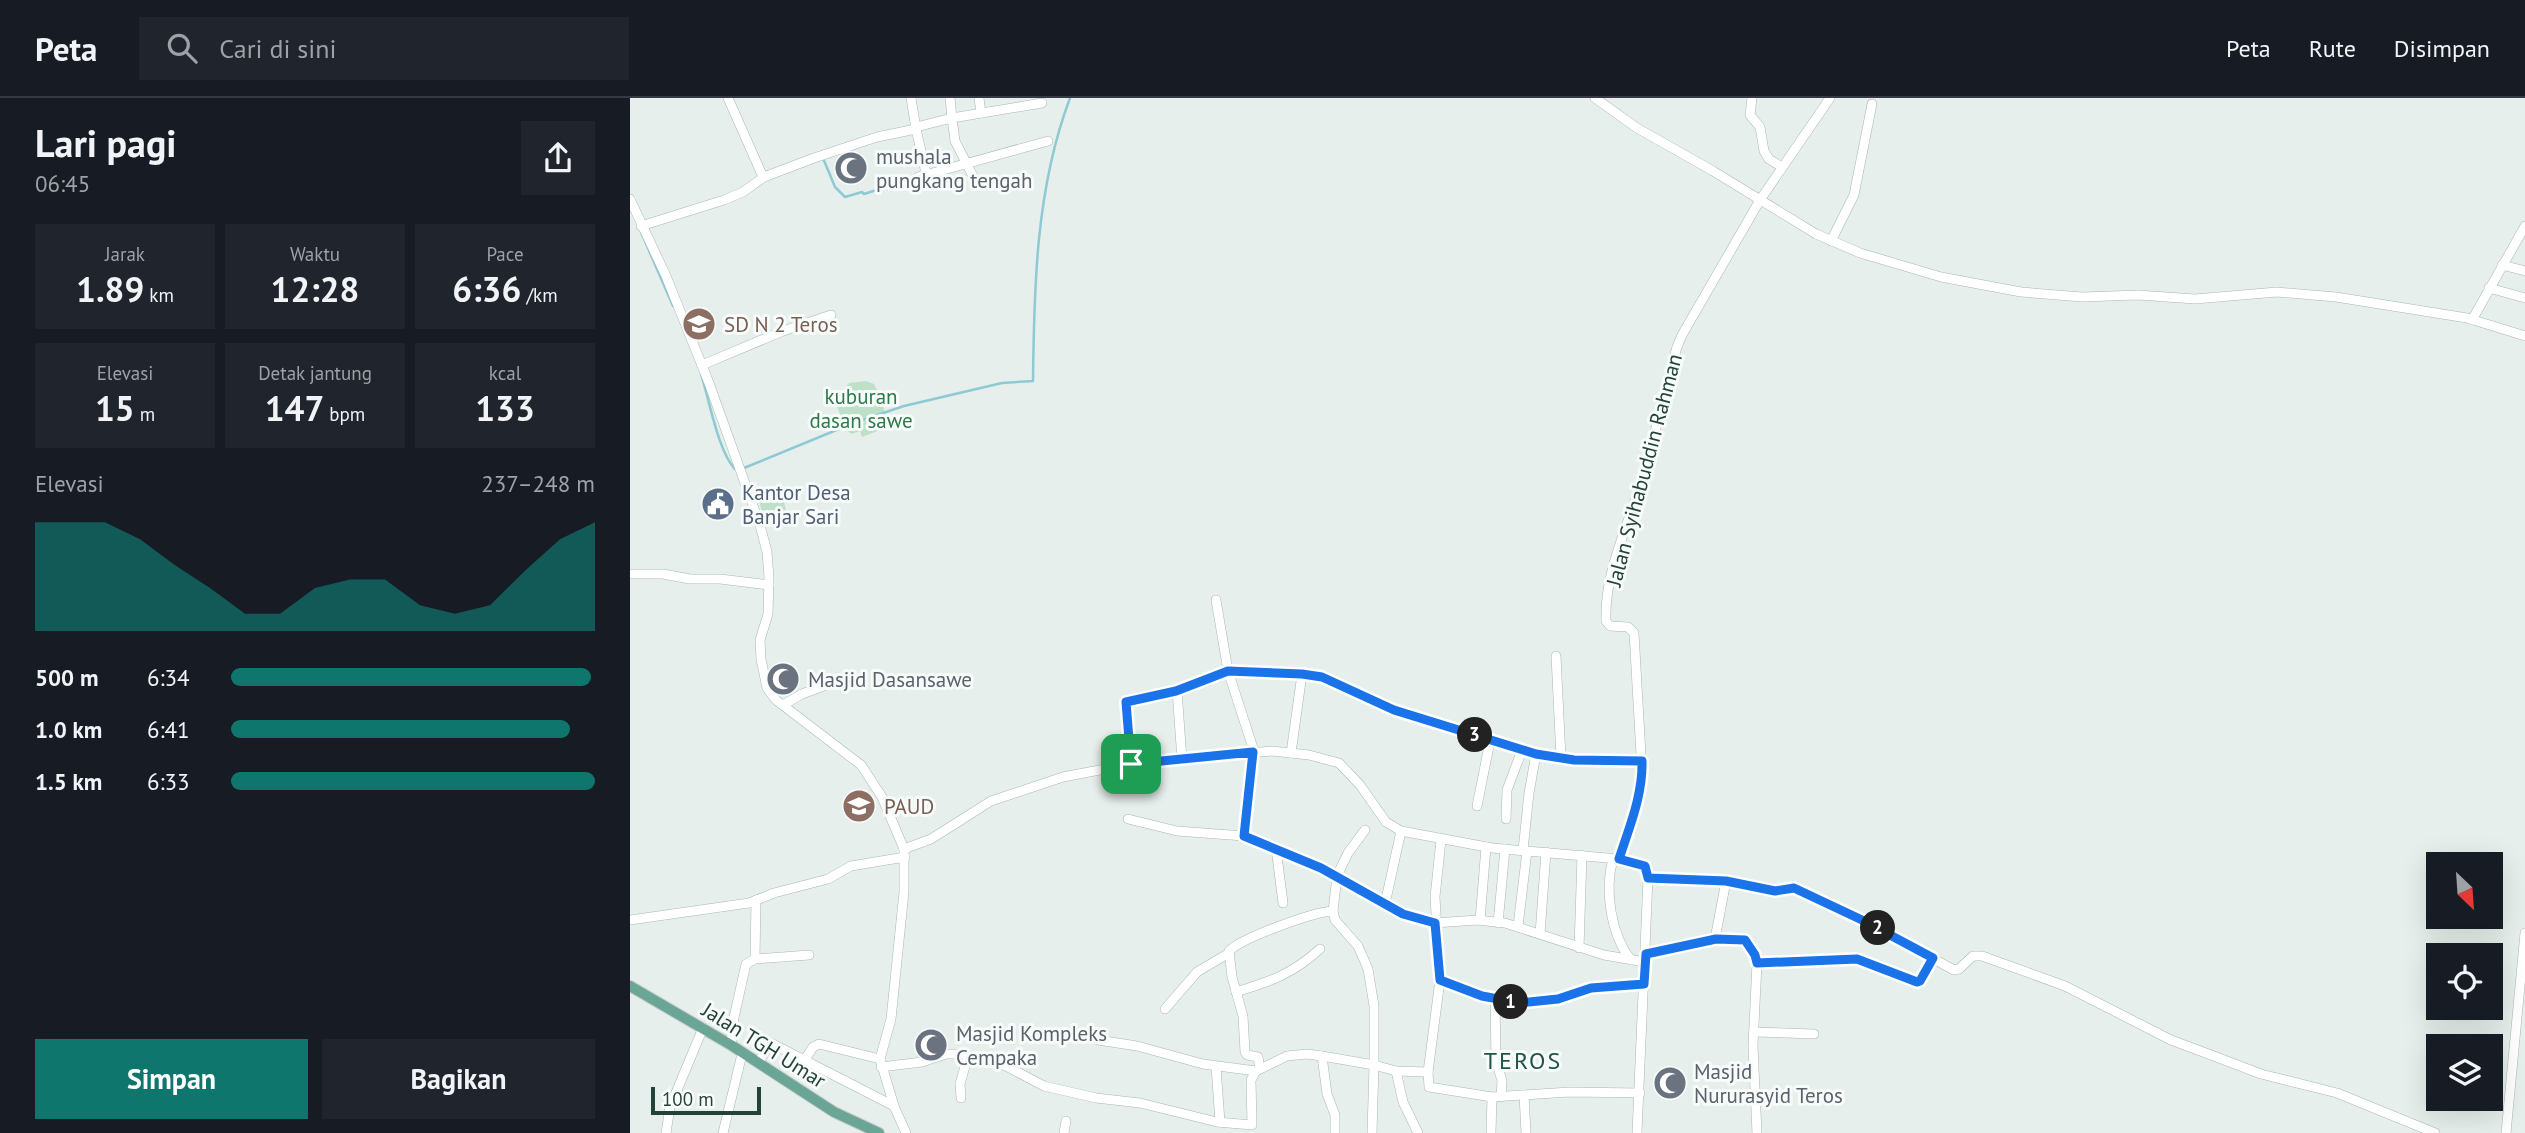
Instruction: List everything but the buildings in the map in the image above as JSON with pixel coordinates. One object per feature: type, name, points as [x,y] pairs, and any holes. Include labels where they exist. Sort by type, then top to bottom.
[{"type":"main road","name":"Jalan TGH Umar","points":[[630,986],[731,1045],[834,1112],[879,1133]]},
{"type":"street","points":[[728,98],[760,179]]},
{"type":"street","points":[[911,98],[922,175],[967,166],[1048,141]]},
{"type":"street","points":[[950,98],[954,139],[977,184]]},
{"type":"street","points":[[979,98],[981,113]]},
{"type":"street","points":[[1595,98],[1637,128],[1802,227],[1885,262],[1941,277],[2021,292],[2081,297],[2138,295],[2194,299],[2277,292],[2336,297],[2472,320],[2525,336]]},
{"type":"street","points":[[1752,98],[1750,115],[1760,127],[1764,151],[1769,159],[1782,167]]},
{"type":"street","name":"Jalan Syihabuddin Rahman","points":[[1631,960],[1619,941],[1611,905],[1609,878],[1635,809],[1642,761],[1634,633],[1628,627],[1611,626],[1606,621],[1613,571],[1641,483],[1677,347],[1760,200],[1830,98]]},
{"type":"street","points":[[640,230],[714,205],[737,195],[760,179],[877,137],[952,118],[1042,103]]},
{"type":"street","points":[[1832,241],[1854,195],[1872,104]]},
{"type":"street","points":[[630,199],[640,230],[694,354],[702,365],[705,384],[764,543],[769,585],[768,614],[760,640],[767,688],[783,705],[861,765],[882,797],[904,853],[904,892],[891,1018],[881,1063],[894,1106],[906,1133]]},
{"type":"street","points":[[2472,320],[2502,265],[2522,238],[2525,226]]},
{"type":"street","points":[[2502,265],[2525,271]]},
{"type":"street","points":[[2489,288],[2525,298]]},
{"type":"street","points":[[702,365],[772,335],[831,315]]},
{"type":"street","points":[[630,574],[652,573],[769,585]]},
{"type":"street","points":[[1216,600],[1228,671],[1253,752],[1244,836]]},
{"type":"street","points":[[1556,656],[1561,758]]},
{"type":"street","points":[[1131,764],[1125,702],[1177,690],[1228,671],[1302,674],[1332,680],[1394,710],[1536,754],[1561,758],[1642,761]]},
{"type":"street","points":[[1292,753],[1302,674]]},
{"type":"street","points":[[783,705],[802,694],[837,681]]},
{"type":"street","points":[[1177,690],[1182,760]]},
{"type":"street","points":[[1477,806],[1490,741]]},
{"type":"street","points":[[1506,819],[1507,789],[1522,750]]},
{"type":"street","points":[[630,920],[737,905],[828,879],[855,864],[904,853],[978,808],[1016,791],[1077,773],[1131,764],[1253,752],[1292,753],[1328,758],[1339,763],[1360,785],[1385,822],[1401,831],[1486,847],[1616,859],[1645,866],[1648,878],[1637,1133]]},
{"type":"street","points":[[1518,926],[1529,793],[1536,754]]},
{"type":"street","points":[[1128,819],[1186,832],[1244,836],[1337,876],[1403,914],[1435,923],[1480,920],[1518,926],[1579,948],[1631,960],[1716,939],[1745,940],[1757,963],[1754,1032],[1757,1133]]},
{"type":"street","points":[[1364,830],[1348,853],[1337,876],[1333,911],[1335,920],[1358,946],[1368,969],[1374,1006],[1373,1133]]},
{"type":"street","points":[[1385,904],[1401,831]]},
{"type":"street","points":[[1441,840],[1435,897],[1440,980],[1428,1072],[1429,1087],[1497,1097],[1604,1091],[1640,1093]]},
{"type":"street","points":[[1480,920],[1486,847]]},
{"type":"street","points":[[1276,848],[1283,903]]},
{"type":"street","points":[[1498,923],[1504,849]]},
{"type":"street","points":[[1540,934],[1544,913],[1546,852]]},
{"type":"street","points":[[1579,948],[1582,855]]},
{"type":"street","points":[[1648,878],[1726,881],[1775,891],[1794,888],[1957,970],[1969,958],[1982,956],[2065,986],[2161,1035],[2211,1055],[2260,1074],[2337,1093],[2435,1133]]},
{"type":"street","points":[[1716,939],[1726,881]]},
{"type":"street","points":[[755,959],[756,900]]},
{"type":"street","points":[[1165,1009],[1197,972],[1229,953],[1235,945],[1307,915],[1333,911]]},
{"type":"street","points":[[2506,1133],[2520,1038],[2525,933]]},
{"type":"street","points":[[1236,992],[1265,984],[1294,970],[1320,949]]},
{"type":"street","points":[[1229,953],[1231,977],[1243,1016],[1245,1052],[1258,1057],[1258,1070]]},
{"type":"street","points":[[731,1045],[744,968],[755,959],[809,955]]},
{"type":"street","points":[[1757,963],[1857,959],[1917,982],[1933,958]]},
{"type":"street","points":[[1440,980],[1495,999],[1520,1003],[1548,1001],[1591,988],[1644,984]]},
{"type":"street","points":[[1491,1133],[1502,1081],[1496,1060],[1495,999]]},
{"type":"street","points":[[666,1133],[670,1107],[703,1028]]},
{"type":"street","points":[[1754,1032],[1814,1034]]},
{"type":"street","points":[[1098,1040],[1137,1046],[1216,1067],[1258,1070]]},
{"type":"street","points":[[758,1063],[769,1043],[859,1086],[894,1106]]},
{"type":"street","points":[[804,1061],[813,1047],[819,1044],[881,1063],[922,1062],[951,1054],[968,1056],[1006,1066],[1044,1086],[1096,1098],[1140,1103],[1252,1129],[1251,1080],[1258,1070],[1287,1056],[1307,1054],[1396,1071],[1428,1072]]},
{"type":"street","points":[[723,1133],[742,1054]]},
{"type":"street","points":[[961,1098],[960,1084],[968,1056]]},
{"type":"street","points":[[1322,1056],[1327,1094],[1335,1115],[1335,1133]]},
{"type":"street","points":[[1216,1067],[1220,1122]]},
{"type":"street","points":[[1396,1071],[1404,1102],[1418,1133]]},
{"type":"street","points":[[1524,1095],[1526,1133]]},
{"type":"street","points":[[1064,1133],[1066,1121]]},
{"type":"green space","name":"kuburan dasan sawe","points":[[866,381],[874,384],[882,400],[888,427],[862,437],[860,431],[852,434],[847,431],[835,402],[849,383]]},
{"type":"green space","points":[[781,493],[787,513],[765,524],[759,500]]},
{"type":"waterway","points":[[744,468],[856,422],[904,406],[1002,383],[1033,381],[1039,238],[1050,167],[1070,98]]},
{"type":"waterway","points":[[823,158],[835,187],[845,197],[862,192],[864,194],[917,177]]},
{"type":"waterway","points":[[641,232],[673,306]]},
{"type":"waterway","points":[[701,374],[719,438],[735,469]]},
{"type":"place","name":"mushala pungkang tengah","points":[[851,168]]},
{"type":"place","name":"SD N 2 Teros","points":[[699,324]]},
{"type":"place","name":"Kantor Desa Banjar Sari","points":[[718,504]]},
{"type":"place","name":"Masjid Dasansawe","points":[[783,679]]},
{"type":"place","name":"PAUD","points":[[859,806]]},
{"type":"place","name":"Masjid Kompleks Cempaka","points":[[931,1045]]},
{"type":"place","name":"Masjid Nururasyid Teros","points":[[1670,1083]]},
{"type":"district","name":"TEROS","points":[[1523,1060]]},
{"type":"route","points":[[1228,671],[1322,677],[1394,710],[1536,754],[1574,760],[1642,761],[1635,809],[1619,859],[1645,866],[1648,878],[1726,881],[1775,891],[1794,888],[1933,958],[1917,982],[1857,959],[1757,963],[1745,940],[1716,939],[1646,954],[1644,984],[1591,988],[1548,1001],[1502,1001],[1440,980],[1435,923],[1403,914],[1321,868],[1244,836],[1253,752],[1131,764],[1126,702],[1176,691],[1228,671]]}]
